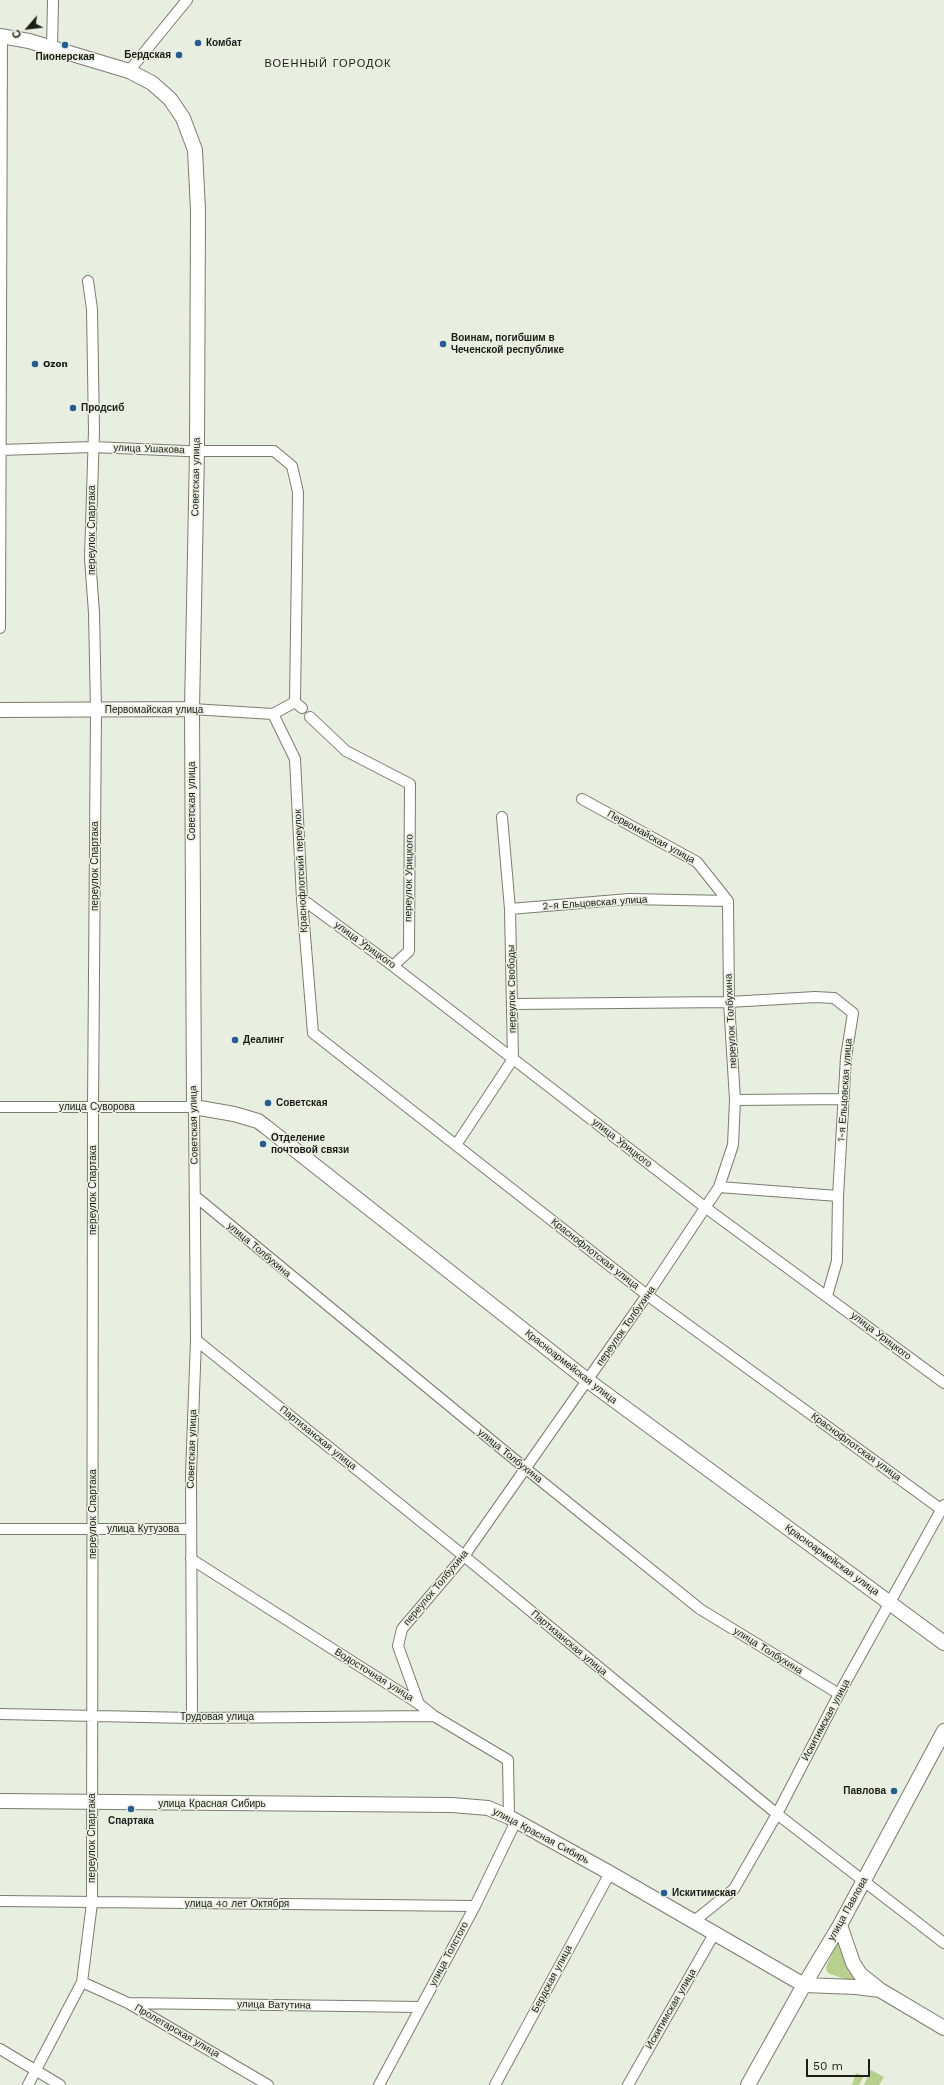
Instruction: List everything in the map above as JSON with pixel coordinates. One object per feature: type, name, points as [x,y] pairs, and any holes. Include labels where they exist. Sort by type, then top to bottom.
[{"type":"street","points":[[52,48],[53,0]]},
{"type":"street","points":[[129,71],[187,0]]},
{"type":"street","points":[[0,628],[1,36]]},
{"type":"street","name":"Советская улица","points":[[1,36],[52,48],[129,71],[152,83],[170,99],[183,118],[195,150],[198,210],[197,450],[192,708],[196,1340],[190,1529],[192,1559],[192,1718]]},
{"type":"street","name":"переулок Спартака","points":[[28,2085],[37,2071],[82,1982],[92,1903],[94,1715],[93,1107],[96,710],[94,613],[90,558],[93,447],[92,308],[88,281]]},
{"type":"street","name":"улица Ушакова","points":[[0,450],[93,447],[186,451],[274,451],[292,466],[298,492],[298,705],[273,714]]},
{"type":"street","name":"Первомайская улица","points":[[0,710],[192,708],[273,714]]},
{"type":"street","name":"Краснофлотский переулок","points":[[273,714],[295,758],[302,899],[313,1033]]},
{"type":"street","name":"переулок Урицкого","points":[[310,717],[346,751],[410,784],[409,951],[393,966]]},
{"type":"street","name":"Первомайская улица","points":[[582,799],[698,862],[728,901]]},
{"type":"street","name":"переулок Свободы","points":[[502,817],[510,909],[513,1059]]},
{"type":"street","name":"2-я Ельцовская улица","points":[[510,909],[629,898],[728,901]]},
{"type":"street","name":"улица Урицкого","points":[[302,899],[393,966],[706,1208],[944,1383]]},
{"type":"street","name":"переулок Толбухина","points":[[419,1704],[398,1646],[402,1629],[464,1556],[647,1295],[719,1187],[734,1145],[735,1100],[729,1002],[728,901]]},
{"type":"street","name":"1-я Ельцовская улица","points":[[512,1004],[729,1002],[815,997],[834,998],[853,1014],[846,1057],[838,1196],[837,1261],[827,1296]]},
{"type":"street","name":"Краснофлотская улица","points":[[313,1033],[647,1295],[943,1507]]},
{"type":"street","points":[[456,1145],[513,1059]]},
{"type":"street","points":[[735,1100],[844,1099]]},
{"type":"street","name":"улица Суворова","points":[[0,1107],[194,1107]]},
{"type":"street","name":"Красноармейская улица","points":[[194,1107],[234,1114],[258,1121],[587,1380],[944,1643]]},
{"type":"street","points":[[719,1187],[838,1196]]},
{"type":"street","name":"улица Толбухина","points":[[195,1196],[525,1468],[700,1609],[839,1694]]},
{"type":"street","name":"Партизанская улица","points":[[196,1340],[464,1556],[777,1814],[944,1941]]},
{"type":"street","name":"Искитимская улица","points":[[692,1922],[734,1889],[777,1814],[839,1694],[943,1507]]},
{"type":"street","name":"улица Кутузова","points":[[0,1529],[190,1529]]},
{"type":"street","name":"Водосточная улица","points":[[192,1559],[419,1704],[434,1716],[508,1760],[513,1819]]},
{"type":"street","name":"Трудовая улица","points":[[0,1714],[192,1718],[434,1716]]},
{"type":"street","name":"улица Павлова","points":[[748,2085],[804,1984],[840,1925],[944,1731]]},
{"type":"street","name":"улица Красная Сибирь","points":[[0,1801],[452,1805],[488,1808],[513,1819],[610,1872],[692,1922],[804,1984],[880,1990],[944,2028]]},
{"type":"street","name":"улица Толстого","points":[[379,2085],[475,1906],[513,1819]]},
{"type":"street","name":"Бердская улица","points":[[495,2085],[610,1872]]},
{"type":"street","name":"улица 40 лет Октября","points":[[0,1900],[92,1903],[475,1906]]},
{"type":"street","points":[[840,1925],[853,1963],[860,1974],[880,1990]]},
{"type":"street","name":"Искитимская улица","points":[[628,2085],[714,1934]]},
{"type":"street","name":"Пролетарская улица","points":[[82,1982],[128,2003],[268,2085]]},
{"type":"street","name":"улица Ватутина","points":[[128,2003],[420,2007]]},
{"type":"street","points":[[0,2049],[60,2085]]},
{"type":"green space","points":[[839,1939],[867,1986],[827,1972],[826,1967]]},
{"type":"green space","points":[[871,2070],[884,2077],[879,2085],[864,2085]]},
{"type":"green space","points":[[856,2073],[864,2076],[859,2085],[852,2085]]},
{"type":"place","name":"Комбат","points":[[198,43]]},
{"type":"place","name":"Пионерская","points":[[65,45]]},
{"type":"place","name":"Бердская","points":[[179,55]]},
{"type":"place","name":"Воинам, погибшим в Чеченской республике","points":[[443,344]]},
{"type":"place","name":"Ozon","points":[[35,364]]},
{"type":"place","name":"Продсиб","points":[[73,408]]},
{"type":"place","name":"Деалинг","points":[[235,1040]]},
{"type":"place","name":"Советская","points":[[268,1103]]},
{"type":"place","name":"Отделение почтовой связи","points":[[263,1144]]},
{"type":"place","name":"Павлова","points":[[894,1791]]},
{"type":"place","name":"Спартака","points":[[131,1809]]},
{"type":"place","name":"Искитимская","points":[[664,1893]]},
{"type":"district","name":"ВОЕННЫЙ ГОРОДОК","points":[[328,64]]}]
